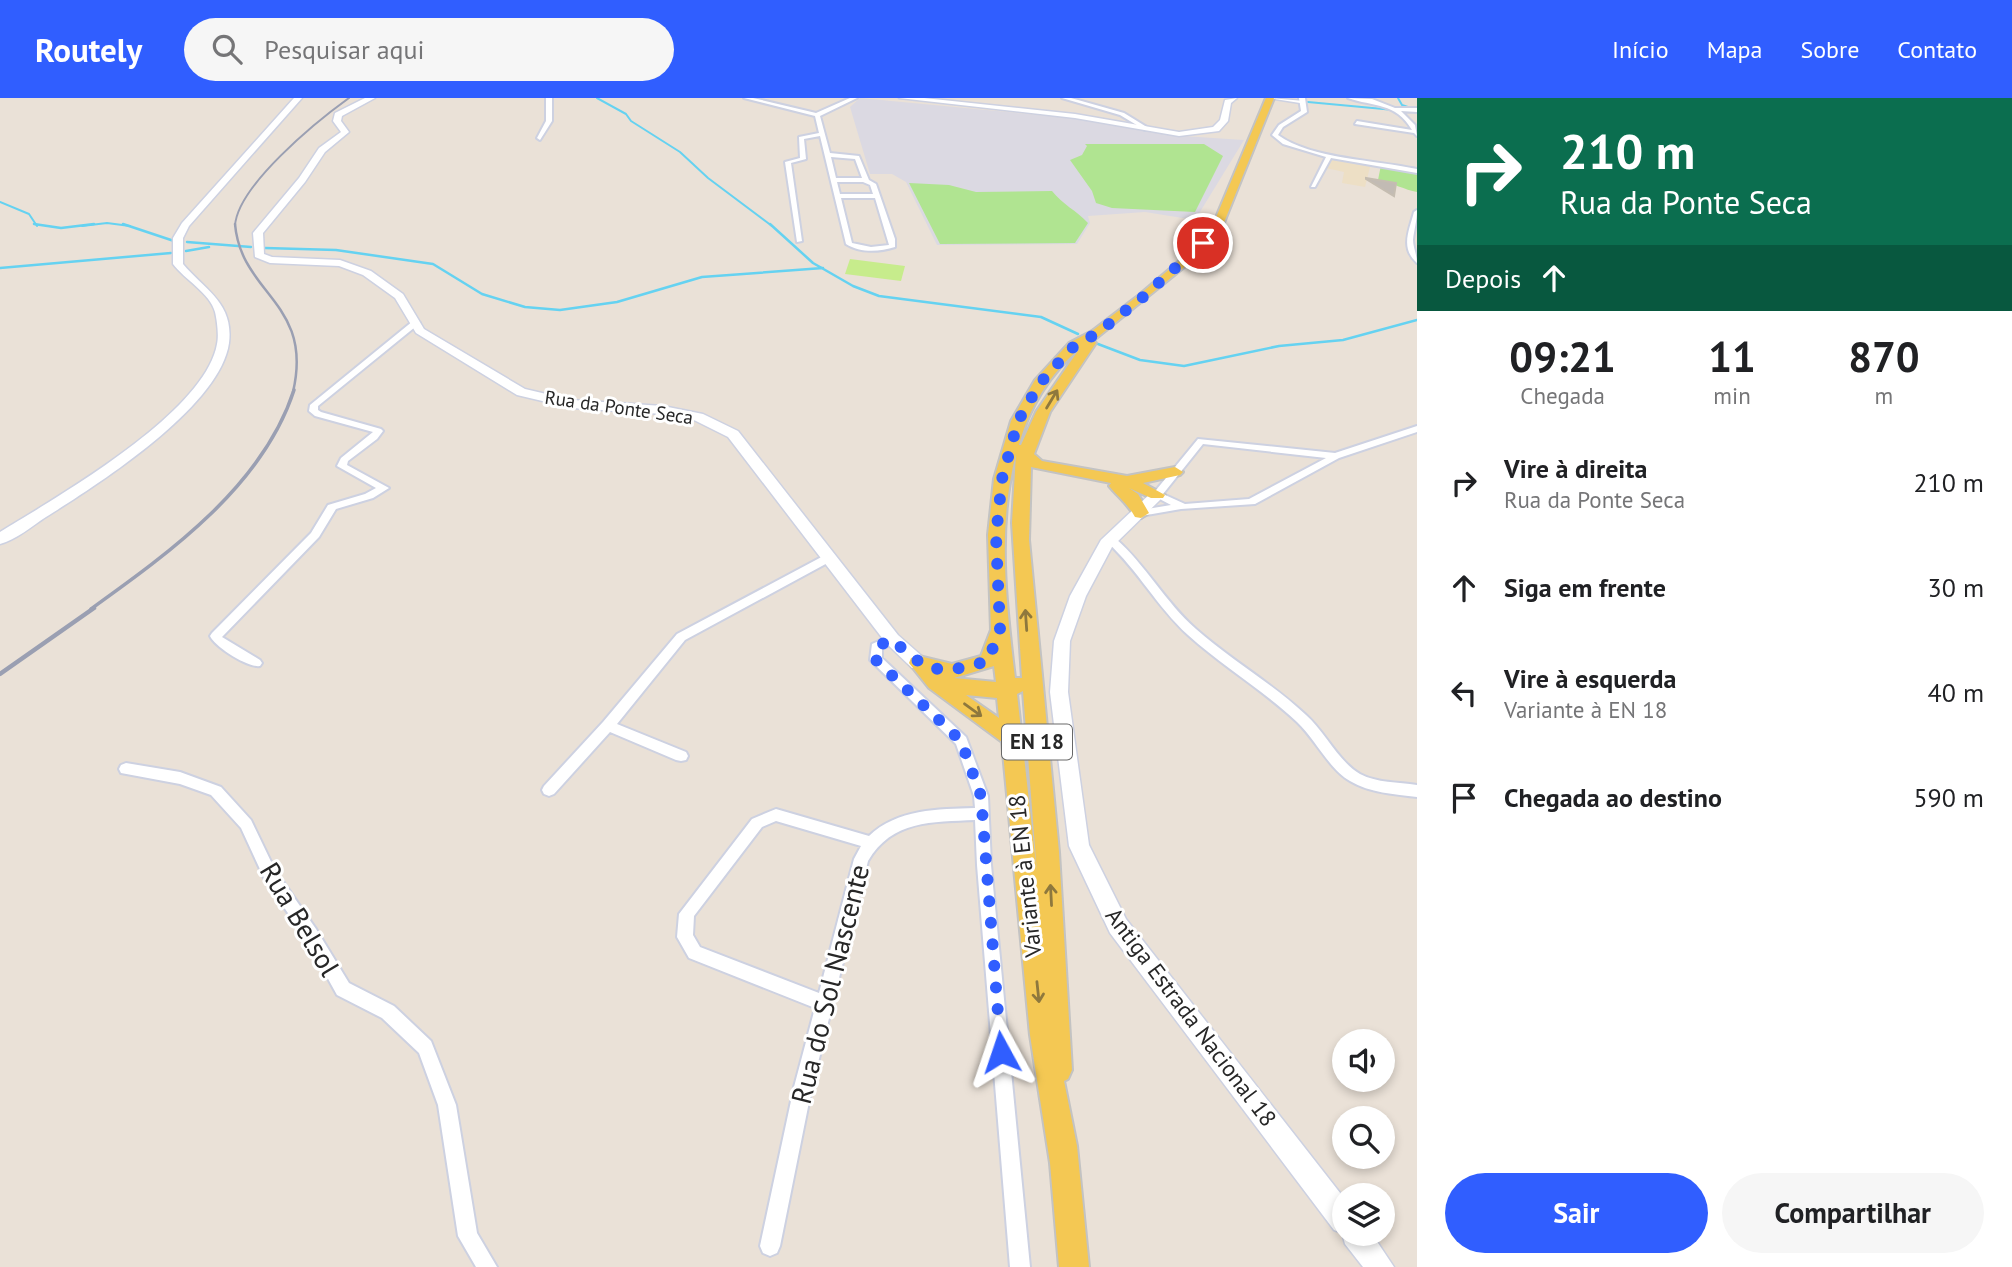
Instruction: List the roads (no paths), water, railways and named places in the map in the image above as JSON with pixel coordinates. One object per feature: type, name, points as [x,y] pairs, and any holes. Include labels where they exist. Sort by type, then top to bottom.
[{"type":"main road","name":"Variante à EN 18","points":[[1074,1267],[1063,1159],[1048,851],[1020,541],[1027,456],[1034,429],[1055,392],[1096,334],[1189,258],[1217,228],[1273,99]]},
{"type":"main road","name":"Variante à EN 18","points":[[1027,456],[1002,479],[996,536],[1000,629],[1043,1035],[1063,1159]]},
{"type":"main road","points":[[1027,456],[1122,484],[1167,484]]},
{"type":"main road","points":[[1122,484],[1167,484]]},
{"type":"main road","points":[[1122,484],[1141,513]]},
{"type":"main road","points":[[944,677],[988,661],[1000,629]]},
{"type":"main road","points":[[918,663],[944,677],[1010,737]]},
{"type":"main road","points":[[1008,690],[1018,683],[1030,667]]},
{"type":"main road","points":[[944,677],[989,679],[1008,690],[1022,706],[1036,732]]},
{"type":"street","points":[[0,539],[138,449],[194,400],[213,372],[223,346],[220,310],[178,264],[178,238],[186,225],[298,98]]},
{"type":"street","name":"Rua da Ponte Seca","points":[[371,98],[338,115],[337,121],[345,132],[322,150],[302,180],[258,233],[259,254],[270,260],[323,261],[355,266],[399,296],[420,331],[521,392],[572,404],[663,410],[716,424],[744,446],[892,639],[918,663]]},
{"type":"street","points":[[540,138],[549,121],[549,98]]},
{"type":"street","points":[[747,98],[817,115],[854,98]]},
{"type":"street","points":[[771,105],[791,98]]},
{"type":"street","points":[[903,98],[1075,116],[1179,134],[1208,132],[1224,121],[1228,102],[1233,98]]},
{"type":"street","points":[[1065,98],[1122,114],[1147,129]]},
{"type":"street","points":[[1352,98],[1381,102],[1396,109],[1414,126],[1416,133],[1357,123]]},
{"type":"street","points":[[1273,99],[1299,101]]},
{"type":"street","points":[[1273,99],[1299,101]]},
{"type":"street","points":[[1299,101],[1304,112],[1281,125],[1275,135],[1292,147],[1401,166],[1417,172]]},
{"type":"street","points":[[1396,109],[1415,110]]},
{"type":"street","points":[[817,115],[849,244],[862,248],[894,246],[873,184],[866,181],[834,180]]},
{"type":"street","points":[[799,241],[788,162],[803,159],[801,138],[822,134]]},
{"type":"street","points":[[828,155],[857,156],[866,181]]},
{"type":"street","points":[[1313,186],[1330,155]]},
{"type":"street","points":[[838,196],[877,196]]},
{"type":"street","points":[[1417,212],[1409,243],[1417,261]]},
{"type":"street","points":[[256,663],[218,641],[216,636],[316,535],[332,506],[369,496],[384,488],[347,471],[342,466],[344,460],[378,431],[318,414],[313,411],[314,405],[415,323]]},
{"type":"street","points":[[1141,513],[1185,504],[1209,507],[1251,502],[1336,456],[1417,429]]},
{"type":"street","points":[[1185,504],[1167,484],[1201,440],[1336,456]]},
{"type":"street","name":"Antiga Estrada Nacional 18","points":[[1167,484],[1141,513],[1111,540],[1078,596],[1062,640],[1059,692],[1079,846],[1118,926],[1332,1204]]},
{"type":"street","points":[[1111,540],[1139,567],[1175,616],[1314,731],[1338,765],[1359,781],[1417,791]]},
{"type":"street","points":[[549,790],[608,726],[681,637],[829,556]]},
{"type":"street","points":[[892,639],[876,647],[876,660],[961,741],[981,796],[1020,1267]]},
{"type":"street","points":[[608,726],[681,757]]},
{"type":"street","name":"Rua Belsol","points":[[126,769],[180,778],[216,791],[246,824],[270,875],[311,934],[342,989],[388,1012],[425,1046],[447,1105],[468,1236],[487,1267]]},
{"type":"street","name":"Rua do Sol Nascente","points":[[770,1246],[823,1003],[860,859],[868,842],[917,816],[982,814]]},
{"type":"street","points":[[823,1003],[695,953],[685,937],[687,914],[757,823],[776,815],[868,842]]},
{"type":"street","points":[[1364,1246],[1380,1267]]},
{"type":"waterway","points":[[597,98],[626,114],[631,121],[680,152],[708,178],[772,226]]},
{"type":"waterway","points":[[1398,98],[1402,105],[1417,110]]},
{"type":"waterway","points":[[1308,102],[1394,110]]},
{"type":"waterway","points":[[0,202],[29,214],[36,224]]},
{"type":"waterway","points":[[82,226],[107,223],[128,226]]},
{"type":"waterway","points":[[36,224],[61,228],[94,224]]},
{"type":"waterway","points":[[123,224],[128,226]]},
{"type":"waterway","points":[[770,224],[822,268]]},
{"type":"waterway","points":[[128,226],[174,241]]},
{"type":"waterway","points":[[187,242],[251,247]]},
{"type":"waterway","points":[[186,251],[209,247]]},
{"type":"waterway","points":[[265,248],[336,250],[433,264],[482,294],[525,307],[560,310],[617,302],[702,277],[822,268]]},
{"type":"waterway","points":[[0,268],[171,253]]},
{"type":"waterway","points":[[822,268],[853,286],[879,296],[1041,317],[1078,334]]},
{"type":"waterway","points":[[1098,344],[1140,360],[1184,366],[1279,346],[1343,340],[1417,320]]},
{"type":"railway","points":[[235,225],[239,210],[249,192],[264,174],[299,138],[349,98]]},
{"type":"railway","points":[[235,225],[240,248],[250,268],[285,318],[294,338],[297,362],[293,392]]},
{"type":"railway","points":[[91,609],[181,540],[237,487],[280,425],[294,390]]},
{"type":"railway","points":[[0,674],[94,608]]}]
